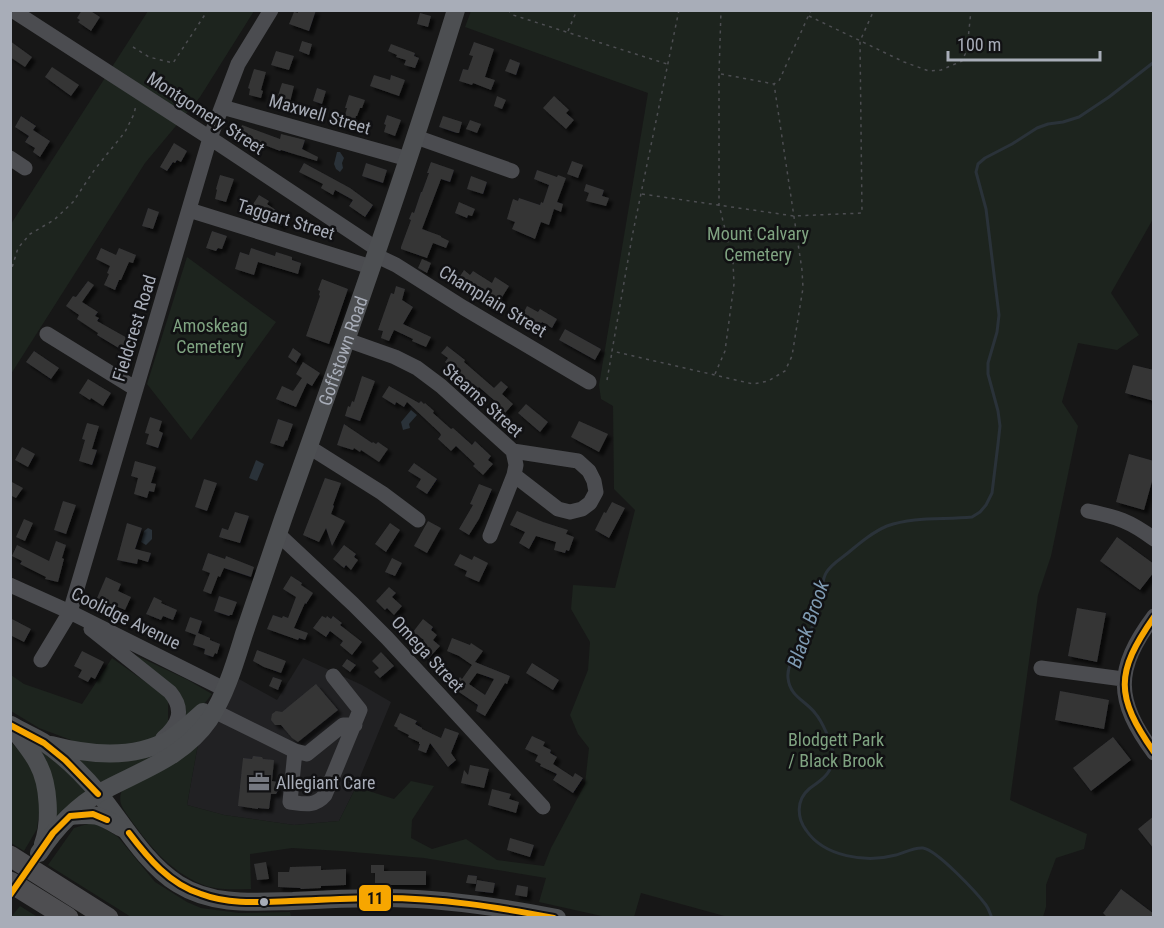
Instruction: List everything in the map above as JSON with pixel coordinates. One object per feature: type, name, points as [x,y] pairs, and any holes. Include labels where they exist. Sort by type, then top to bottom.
[{"type":"highway","points":[[10,856],[108,918]]},
{"type":"highway","points":[[10,882],[68,918]]},
{"type":"main road","name":"Goffstown Road","points":[[39,853],[53,833],[70,816],[98,794],[170,756],[188,743],[204,727],[214,711],[235,662],[347,340],[416,137],[456,10]]},
{"type":"main road","name":"Goffstown Road","points":[[44,743],[91,752],[127,752],[150,747],[183,730],[208,708],[224,689]]},
{"type":"main road","points":[[11,725],[44,743],[65,760],[98,794],[155,864],[177,884],[199,894],[223,900],[247,902],[420,899],[489,905],[557,918]]},
{"type":"main road","points":[[10,896],[39,853],[48,822],[45,787],[39,765],[11,725]]},
{"type":"main road","points":[[124,780],[112,794],[129,832]]},
{"type":"main road","points":[[70,816],[93,814],[129,832]]},
{"type":"street","name":"Montgomery Street","points":[[12,10],[210,138],[375,257]]},
{"type":"street","name":"Fieldcrest Road","points":[[41,660],[70,612],[210,138],[238,64],[271,10]]},
{"type":"street","name":"Maxwell Street","points":[[222,107],[408,159]]},
{"type":"street","points":[[416,137],[512,171]]},
{"type":"street","points":[[10,158],[26,168]]},
{"type":"street","name":"Taggart Street","points":[[189,210],[375,257]]},
{"type":"street","name":"Champlain Street","points":[[375,257],[396,265],[589,382]]},
{"type":"street","points":[[47,334],[136,389]]},
{"type":"street","name":"Stearns Street","points":[[347,340],[417,368],[441,386],[513,452],[516,465],[514,476],[490,536]]},
{"type":"street","points":[[309,447],[382,493],[418,520]]},
{"type":"street","points":[[513,452],[578,461],[589,471],[596,492],[590,503],[582,509],[564,511],[547,502],[514,476]]},
{"type":"street","points":[[1088,511],[1120,519],[1154,539]]},
{"type":"street","name":"Omega Street","points":[[278,534],[387,638],[543,807]]},
{"type":"street","name":"Coolidge Avenue","points":[[10,585],[70,612],[224,689]]},
{"type":"street","points":[[70,612],[175,698],[179,716],[176,724],[171,731],[150,747]]},
{"type":"street","points":[[1154,616],[1133,648],[1123,679],[1124,695],[1132,718],[1154,753]]},
{"type":"street","points":[[1041,668],[1123,679]]},
{"type":"street","points":[[295,751],[290,802],[310,805],[320,802],[360,710],[333,676]]},
{"type":"street","points":[[214,711],[295,751],[307,754],[343,725],[355,724]]},
{"type":"path","points":[[133,47],[148,57],[173,63],[208,10]]},
{"type":"path","points":[[508,10],[513,15],[668,64]]},
{"type":"path","points":[[568,32],[577,10]]},
{"type":"path","points":[[607,380],[641,194],[679,10]]},
{"type":"path","points":[[715,375],[725,351],[734,284],[733,261],[719,205],[721,10]]},
{"type":"path","points":[[719,74],[774,84],[779,81],[811,10]]},
{"type":"path","points":[[641,194],[794,216],[862,213],[860,41],[874,10]]},
{"type":"path","points":[[809,16],[904,62],[929,70],[941,70],[962,61],[967,50],[971,10]]},
{"type":"path","points":[[612,351],[753,384],[768,381],[785,371],[792,356],[803,288],[774,84]]},
{"type":"path","points":[[10,274],[18,248],[30,234],[54,220],[73,202],[124,132],[134,114],[138,92]]},
{"type":"shaded area","points":[[337,152],[340,152],[344,158],[340,172],[334,164]]},
{"type":"shaded area","points":[[411,410],[417,415],[409,424],[410,428],[403,430],[401,422]]},
{"type":"shaded area","points":[[256,460],[264,464],[257,481],[249,478]]},
{"type":"shaded area","points":[[148,528],[152,530],[152,539],[146,545],[141,542],[144,531]]},
{"type":"shaded area","points":[[303,658],[362,685],[391,702],[356,787],[339,821],[294,825],[224,815],[187,805],[198,744],[225,711],[239,679],[277,700]]},
{"type":"green space","points":[[148,11],[254,11],[200,97],[145,163],[11,374],[11,224]]},
{"type":"green space","points":[[471,11],[1153,11],[1153,219],[1111,293],[1139,335],[1117,350],[1078,343],[1062,402],[1078,426],[1051,556],[1038,595],[1010,800],[1087,834],[1084,849],[1056,858],[1046,885],[1046,907],[1043,917],[728,917],[641,893],[634,917],[606,917],[539,902],[546,878],[424,858],[292,848],[250,854],[251,889],[220,889],[190,879],[171,866],[147,842],[125,811],[120,799],[124,786],[198,744],[187,805],[224,815],[294,825],[339,821],[356,787],[394,799],[411,781],[434,786],[412,820],[411,838],[432,849],[466,839],[497,860],[544,866],[585,784],[589,748],[578,734],[570,715],[588,670],[590,642],[571,609],[573,585],[615,588],[635,510],[614,489],[613,406],[601,399],[599,385],[648,93],[465,27]]},
{"type":"green space","name":"Amoskeag Cemetery","points":[[187,257],[276,322],[191,440],[147,384]]},
{"type":"green space","points":[[129,652],[212,694],[197,713],[178,728],[183,710]]},
{"type":"green space","points":[[112,658],[168,698],[168,726],[149,742],[122,747],[87,746],[39,728],[11,711],[11,675],[24,684],[82,704]]},
{"type":"green space","points":[[24,736],[43,747],[88,790],[50,827]]},
{"type":"green space","points":[[10,741],[34,767],[41,796],[37,829],[24,851],[11,843]]},
{"type":"green space","points":[[165,746],[139,767],[96,784],[64,753]]},
{"type":"green space","points":[[94,822],[118,837],[155,882],[187,902],[201,908],[239,913],[290,912],[291,917],[131,917],[48,865],[74,828]]},
{"type":"green space","points":[[20,906],[36,916],[38,917],[11,917]]},
{"type":"building","points":[[82,10],[89,10],[100,17],[91,31],[78,22],[80,20],[77,18]]},
{"type":"building","points":[[298,10],[316,10],[309,31],[289,24],[294,12],[298,13]]},
{"type":"building","points":[[420,13],[431,16],[428,27],[417,24]]},
{"type":"building","points":[[10,41],[32,57],[25,67],[10,57]]},
{"type":"building","points":[[302,41],[312,44],[309,55],[299,51]]},
{"type":"building","points":[[474,42],[494,49],[485,77],[495,80],[491,90],[473,83],[472,85],[459,81],[463,69],[468,70],[473,56],[469,55]]},
{"type":"building","points":[[391,44],[415,53],[414,56],[419,58],[415,68],[404,65],[406,60],[388,51]]},
{"type":"building","points":[[276,51],[294,56],[289,70],[271,65]]},
{"type":"building","points":[[510,59],[520,63],[516,75],[505,71]]},
{"type":"building","points":[[52,67],[79,85],[71,96],[45,77]]},
{"type":"building","points":[[254,69],[266,72],[261,98],[249,95],[250,89],[248,88]]},
{"type":"building","points":[[374,75],[390,80],[391,75],[405,80],[399,96],[370,86]]},
{"type":"building","points":[[282,83],[294,86],[289,106],[276,102]]},
{"type":"building","points":[[317,88],[326,91],[322,104],[313,101]]},
{"type":"building","points":[[349,95],[365,100],[352,129],[342,126]]},
{"type":"building","points":[[497,96],[506,100],[502,109],[494,106]]},
{"type":"building","points":[[554,96],[569,110],[566,113],[574,120],[566,129],[543,108]]},
{"type":"building","points":[[387,115],[401,120],[395,136],[384,132]]},
{"type":"building","points":[[21,116],[36,126],[29,136],[15,127]]},
{"type":"building","points":[[443,116],[462,122],[459,133],[439,127]]},
{"type":"building","points":[[470,120],[481,124],[477,133],[466,129]]},
{"type":"building","points":[[242,125],[280,139],[281,134],[305,140],[302,149],[318,157],[317,161],[257,142],[256,144],[238,136]]},
{"type":"building","points":[[33,130],[50,141],[40,157],[33,152],[35,148],[25,142]]},
{"type":"building","points":[[174,143],[187,151],[181,162],[177,160],[173,162],[167,171],[160,167]]},
{"type":"building","points":[[572,161],[583,165],[578,178],[567,174]]},
{"type":"building","points":[[431,162],[454,170],[450,182],[441,179],[422,229],[449,241],[446,248],[433,243],[427,258],[401,249],[401,247]]},
{"type":"building","points":[[304,163],[350,188],[373,205],[365,217],[349,206],[353,200],[335,190],[333,195],[321,188],[323,184],[299,172]]},
{"type":"building","points":[[366,163],[387,170],[383,183],[362,176]]},
{"type":"building","points":[[537,170],[566,178],[557,202],[563,204],[561,212],[554,209],[549,225],[541,222],[535,239],[512,229],[515,222],[507,219],[513,199],[518,201],[519,198],[540,205],[541,202],[543,203],[549,185],[534,179]]},
{"type":"building","points":[[220,175],[234,179],[226,202],[215,199]]},
{"type":"building","points":[[471,176],[487,182],[483,194],[467,189]]},
{"type":"building","points":[[586,184],[604,190],[602,196],[609,198],[606,206],[586,201],[589,193],[584,191]]},
{"type":"building","points":[[259,195],[269,201],[267,204],[286,217],[281,226],[265,215],[264,218],[250,209]]},
{"type":"building","points":[[459,202],[475,209],[472,216],[468,215],[467,218],[455,213]]},
{"type":"building","points":[[148,208],[159,212],[153,229],[142,226]]},
{"type":"building","points":[[212,231],[227,236],[222,249],[218,248],[216,251],[206,248]]},
{"type":"building","points":[[101,248],[116,255],[119,248],[136,255],[133,263],[129,262],[115,290],[104,285],[110,266],[96,259]]},
{"type":"building","points":[[251,248],[275,256],[276,252],[292,257],[292,260],[301,263],[298,274],[258,262],[254,275],[235,269],[240,252],[249,255]]},
{"type":"building","points":[[422,259],[431,263],[427,273],[418,268]]},
{"type":"building","points":[[464,270],[470,275],[473,271],[492,283],[495,277],[509,286],[494,310],[485,305],[489,300],[457,281]]},
{"type":"building","points":[[322,279],[348,289],[329,344],[306,336],[320,296],[318,290]]},
{"type":"building","points":[[88,281],[94,285],[82,302],[98,312],[95,316],[99,318],[97,321],[129,339],[122,350],[97,335],[98,333],[77,319],[79,315],[66,306]]},
{"type":"building","points":[[396,286],[405,289],[402,300],[413,307],[403,324],[431,337],[426,347],[394,330],[389,341],[381,338],[383,331],[378,330],[391,293],[394,294]]},
{"type":"building","points":[[527,306],[538,312],[540,309],[557,319],[552,328],[542,322],[538,328],[521,318]]},
{"type":"building","points":[[565,329],[601,349],[595,360],[559,340]]},
{"type":"building","points":[[447,346],[494,388],[501,381],[508,387],[502,394],[513,404],[505,413],[479,387],[477,389],[445,362],[448,358],[441,353]]},
{"type":"building","points":[[293,348],[301,354],[296,363],[288,357]]},
{"type":"building","points":[[34,351],[59,368],[51,379],[26,362]]},
{"type":"building","points":[[303,362],[320,373],[312,386],[307,383],[296,407],[276,399],[282,386],[293,391],[302,378],[296,374]]},
{"type":"building","points":[[1133,365],[1154,370],[1154,401],[1125,393]]},
{"type":"building","points":[[362,376],[375,381],[360,421],[345,416],[348,406],[350,407],[352,401],[354,402]]},
{"type":"building","points":[[88,379],[111,393],[103,406],[79,393]]},
{"type":"building","points":[[389,386],[419,403],[421,401],[425,403],[434,411],[433,413],[472,445],[475,441],[491,456],[488,460],[493,464],[483,475],[456,446],[451,451],[438,439],[440,433],[407,402],[404,407],[396,402],[395,405],[382,397]]},
{"type":"building","points":[[526,404],[548,422],[540,432],[518,413]]},
{"type":"building","points":[[150,417],[162,421],[159,431],[163,433],[158,448],[146,444],[149,434],[145,433]]},
{"type":"building","points":[[278,419],[293,424],[283,447],[270,443]]},
{"type":"building","points":[[579,421],[608,434],[599,452],[571,437]]},
{"type":"building","points":[[87,423],[99,426],[92,449],[97,450],[92,465],[79,461]]},
{"type":"building","points":[[344,424],[372,443],[378,442],[388,449],[379,462],[361,450],[360,452],[354,448],[353,450],[337,445]]},
{"type":"building","points":[[22,447],[35,454],[28,467],[15,460]]},
{"type":"building","points":[[1129,454],[1154,461],[1154,474],[1144,510],[1116,502]]},
{"type":"building","points":[[135,461],[156,467],[151,483],[156,484],[154,492],[149,491],[147,498],[134,494],[138,478],[131,476]]},
{"type":"building","points":[[414,463],[437,479],[427,494],[416,487],[421,479],[408,471]]},
{"type":"building","points":[[325,478],[341,483],[331,514],[345,521],[332,546],[326,528],[319,542],[303,535]]},
{"type":"building","points":[[204,479],[217,483],[207,511],[195,507]]},
{"type":"building","points":[[10,481],[23,488],[16,498],[10,495]]},
{"type":"building","points":[[479,484],[492,489],[469,535],[459,529],[473,505],[470,504]]},
{"type":"building","points":[[63,501],[76,505],[66,534],[54,530]]},
{"type":"building","points":[[612,502],[625,508],[609,538],[595,530]]},
{"type":"building","points":[[517,511],[568,530],[566,534],[574,537],[569,551],[566,550],[565,553],[554,550],[556,542],[536,536],[529,549],[519,543],[525,532],[510,525]]},
{"type":"building","points":[[235,512],[249,516],[240,543],[219,537],[222,528],[228,530]]},
{"type":"building","points":[[24,519],[33,523],[25,541],[16,537]]},
{"type":"building","points":[[428,521],[441,528],[427,553],[414,546]]},
{"type":"building","points":[[127,523],[142,528],[135,549],[151,553],[148,562],[138,559],[137,564],[117,560]]},
{"type":"building","points":[[390,523],[400,530],[386,552],[375,544]]},
{"type":"building","points":[[1117,537],[1154,564],[1154,572],[1140,590],[1100,561]]},
{"type":"building","points":[[56,541],[66,545],[58,582],[45,579],[46,577],[20,564],[22,561],[12,556],[17,545],[49,561]]},
{"type":"building","points":[[344,545],[356,554],[354,557],[358,560],[351,570],[346,565],[344,568],[333,559]]},
{"type":"building","points":[[208,553],[225,559],[226,556],[254,567],[251,577],[224,568],[211,594],[203,591],[210,573],[202,570]]},
{"type":"building","points":[[460,554],[472,560],[474,556],[488,563],[479,582],[465,576],[467,571],[454,565]]},
{"type":"building","points":[[392,558],[402,563],[395,576],[385,572]]},
{"type":"building","points":[[291,576],[313,593],[305,603],[294,628],[308,633],[305,640],[299,638],[298,640],[267,629],[273,615],[288,618],[296,597],[283,589]]},
{"type":"building","points":[[106,577],[121,584],[118,591],[131,597],[125,610],[97,598]]},
{"type":"building","points":[[389,587],[396,593],[392,597],[402,606],[394,615],[376,601]]},
{"type":"building","points":[[219,596],[237,602],[232,615],[214,611]]},
{"type":"building","points":[[154,597],[177,610],[173,620],[163,616],[161,620],[146,614]]},
{"type":"building","points":[[1077,608],[1106,613],[1097,662],[1068,656]]},
{"type":"building","points":[[322,616],[331,619],[333,616],[342,623],[340,625],[362,642],[352,655],[340,645],[343,641],[330,631],[326,637],[313,628]]},
{"type":"building","points":[[190,617],[202,621],[198,633],[220,644],[217,654],[215,653],[213,657],[204,654],[205,649],[193,645],[196,635],[185,631]]},
{"type":"building","points":[[10,618],[31,629],[24,642],[10,635]]},
{"type":"building","points":[[423,619],[433,627],[431,630],[437,635],[433,640],[440,646],[428,659],[416,649],[424,640],[413,632]]},
{"type":"building","points":[[452,638],[470,645],[471,643],[483,651],[475,662],[510,676],[485,716],[476,711],[478,705],[453,688],[472,665],[447,651]],"holes":[[[477,673],[494,679],[485,695],[469,684]]]},
{"type":"building","points":[[257,650],[286,661],[281,673],[253,661]]},
{"type":"building","points":[[82,651],[104,662],[95,679],[91,677],[88,682],[78,677],[82,670],[74,666]]},
{"type":"building","points":[[381,652],[394,666],[380,678],[374,672],[379,668],[372,661]]},
{"type":"building","points":[[347,659],[356,665],[350,672],[342,666]]},
{"type":"building","points":[[532,663],[559,680],[553,690],[526,673]]},
{"type":"building","points":[[273,677],[282,680],[278,690],[269,686]]},
{"type":"building","points":[[316,684],[338,710],[298,742],[281,725],[275,725],[271,720],[272,714],[276,711],[282,712]]},
{"type":"building","points":[[1060,691],[1109,700],[1104,729],[1055,720]]},
{"type":"building","points":[[400,713],[417,721],[415,724],[422,729],[441,738],[445,728],[459,733],[451,753],[456,760],[448,767],[430,743],[426,753],[418,750],[419,742],[394,726]]},
{"type":"building","points":[[532,736],[545,742],[543,746],[557,757],[553,764],[573,777],[575,773],[583,778],[573,793],[553,780],[557,774],[535,761],[538,755],[525,749]]},
{"type":"building","points":[[1113,737],[1131,760],[1091,791],[1073,768]]},
{"type":"building","name":"Allegiant Care","points":[[253,756],[274,760],[272,781],[277,782],[279,789],[276,794],[271,794],[269,809],[238,806],[243,758],[252,759]]},
{"type":"building","points":[[470,765],[489,769],[484,788],[461,783],[464,770],[468,775]]},
{"type":"building","points":[[492,789],[511,794],[509,799],[519,802],[516,813],[488,805]]},
{"type":"building","points":[[1154,816],[1154,849],[1138,829]]},
{"type":"building","points":[[510,838],[534,845],[530,857],[507,850]]},
{"type":"building","points":[[266,862],[269,879],[257,880],[254,864]]},
{"type":"building","points":[[371,865],[384,865],[384,871],[426,871],[426,885],[375,885],[375,873],[371,873]]},
{"type":"building","points":[[321,866],[321,870],[346,869],[346,885],[301,889],[278,887],[278,872],[289,872],[290,867]]},
{"type":"building","points":[[468,875],[477,876],[476,884],[466,883]]},
{"type":"building","points":[[477,880],[495,883],[493,893],[475,891]]},
{"type":"building","points":[[517,885],[528,887],[527,897],[515,895]]},
{"type":"building","points":[[1121,889],[1154,914],[1154,918],[1108,918],[1103,913]]},
{"type":"waterway","name":"Black Brook","points":[[992,918],[987,907],[974,891],[947,864],[923,848],[884,857],[859,858],[834,852],[814,839],[806,830],[799,809],[802,798],[827,774],[832,765],[833,754],[829,738],[818,717],[792,690],[788,671],[811,630],[824,577],[834,564],[867,538],[887,526],[918,520],[972,517],[986,505],[992,493],[1000,426],[988,374],[988,363],[997,332],[999,315],[986,209],[976,172],[978,164],[1037,128],[1079,117],[1154,62]]},
{"type":"transit line","name":"11","points":[[1154,617],[1132,654],[1125,684],[1132,715],[1154,752]]},
{"type":"transit line","name":"11","points":[[10,725],[44,743],[65,760],[98,794]]},
{"type":"transit line","name":"11","points":[[10,895],[53,833],[70,816],[93,814],[107,820]]},
{"type":"transit line","name":"11","points":[[129,833],[152,861],[169,877],[189,890],[212,898],[257,902],[404,898],[447,901],[554,918]]},
{"type":"place","name":"Allegiant Care","points":[[259,782]]},
{"type":"park label","name":"Mount Calvary Cemetery","points":[[758,243]]},
{"type":"park label","name":"Blodgett Park / Black Brook","points":[[836,750]]}]
